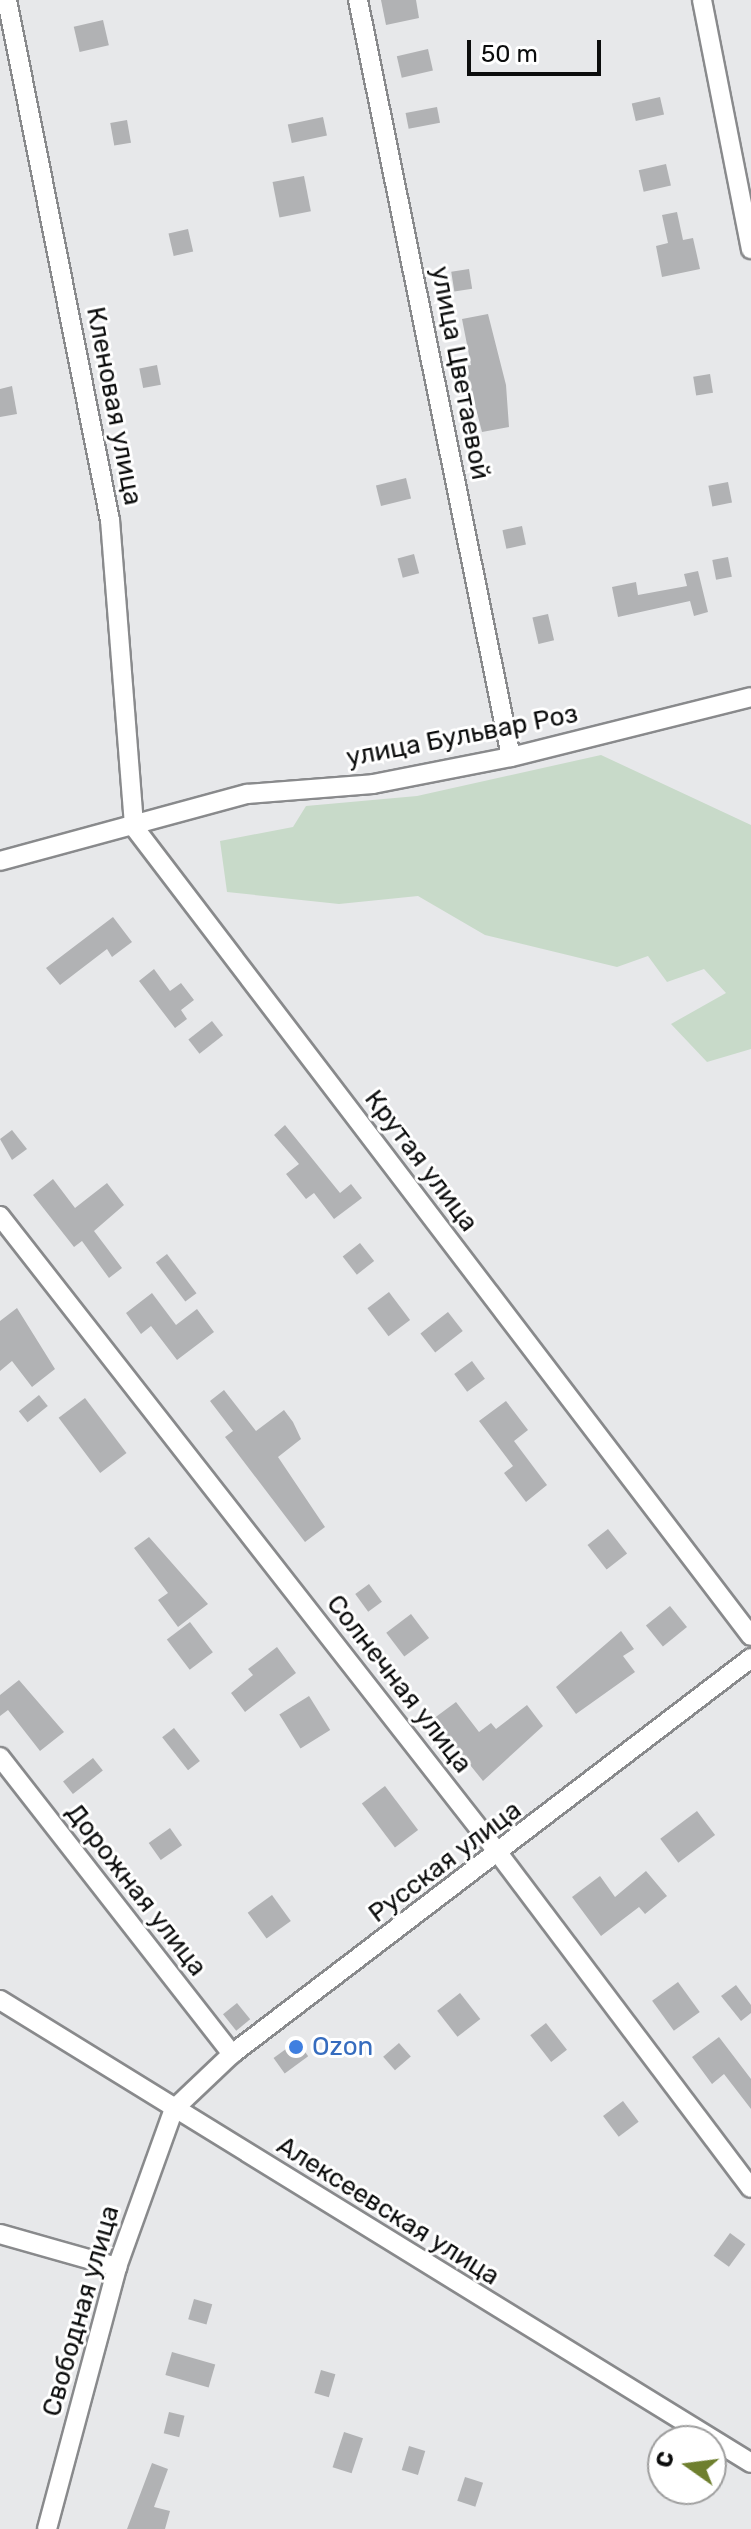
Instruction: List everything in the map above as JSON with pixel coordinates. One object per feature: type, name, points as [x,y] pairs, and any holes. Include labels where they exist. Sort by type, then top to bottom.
[{"type":"street","name":"Кленовая улица","points":[[7,0],[110,520],[134,827]]},
{"type":"street","name":"улица Цветаевой","points":[[358,0],[511,757]]},
{"type":"street","points":[[702,0],[751,249]]},
{"type":"street","name":"улица Бульвар Роз","points":[[134,827],[247,794],[373,784],[511,757],[751,697]]},
{"type":"street","points":[[0,861],[134,827]]},
{"type":"street","name":"Крутая улица","points":[[134,827],[751,1636]]},
{"type":"street","name":"Солнечная улица","points":[[0,1216],[499,1854],[751,2188]]},
{"type":"street","name":"Русская улица","points":[[174,2109],[232,2054],[499,1854],[751,1658]]},
{"type":"street","name":"Дорожная улица","points":[[0,1757],[232,2054]]},
{"type":"street","name":"Алексеевская улица","points":[[0,2000],[751,2463]]},
{"type":"street","name":"Свободная улица","points":[[47,2529],[117,2267],[174,2109]]},
{"type":"street","points":[[0,2234],[117,2267]]},
{"type":"green space","points":[[601,755],[751,825],[751,1049],[707,1062],[671,1024],[726,993],[704,969],[667,982],[648,956],[617,967],[485,935],[418,896],[339,904],[227,892],[220,841],[293,827],[306,806],[417,796]]},
{"type":"building","points":[[381,0],[416,0],[419,18],[386,25]]},
{"type":"building","points":[[103,20],[109,45],[80,52],[74,27]]},
{"type":"building","points":[[428,49],[433,70],[402,78],[397,56]]},
{"type":"building","points":[[660,97],[664,115],[636,121],[632,104]]},
{"type":"building","points":[[437,107],[440,123],[409,129],[406,113]]},
{"type":"building","points":[[323,117],[327,136],[292,143],[288,124]]},
{"type":"building","points":[[127,120],[131,143],[114,146],[110,123]]},
{"type":"building","points":[[666,164],[671,185],[644,192],[639,170]]},
{"type":"building","points":[[304,176],[311,211],[279,217],[273,182]]},
{"type":"building","points":[[677,212],[683,240],[693,238],[700,269],[662,277],[656,246],[668,243],[662,215]]},
{"type":"building","points":[[188,229],[193,251],[174,256],[169,233]]},
{"type":"building","points":[[469,269],[472,289],[454,292],[451,272]]},
{"type":"building","points":[[488,314],[506,385],[509,427],[482,432],[465,366],[471,365],[462,319]]},
{"type":"building","points":[[157,365],[161,385],[143,388],[139,368]]},
{"type":"building","points":[[710,374],[713,393],[696,395],[693,377]]},
{"type":"building","points":[[12,386],[17,414],[0,417],[0,389]]},
{"type":"building","points":[[406,478],[411,498],[381,506],[376,485]]},
{"type":"building","points":[[728,482],[732,503],[712,506],[708,486]]},
{"type":"building","points":[[522,526],[526,545],[506,549],[502,530]]},
{"type":"building","points":[[414,554],[419,573],[403,578],[398,558]]},
{"type":"building","points":[[728,557],[732,577],[716,580],[712,560]]},
{"type":"building","points":[[698,571],[708,612],[694,616],[690,601],[618,617],[612,587],[636,582],[638,595],[687,586],[684,574]]},
{"type":"building","points":[[548,614],[554,640],[538,644],[532,618]]},
{"type":"building","points":[[113,917],[132,942],[112,957],[107,949],[60,985],[46,968]]},
{"type":"building","points":[[154,969],[170,991],[181,983],[194,1000],[181,1010],[187,1019],[175,1028],[139,981]]},
{"type":"building","points":[[212,1021],[223,1035],[199,1054],[188,1039]]},
{"type":"building","points":[[285,1125],[340,1193],[351,1184],[362,1198],[334,1219],[314,1193],[306,1199],[286,1174],[299,1164],[274,1135]]},
{"type":"building","points":[[12,1130],[27,1149],[12,1160],[0,1139]]},
{"type":"building","points":[[53,1179],[75,1208],[107,1183],[124,1205],[94,1231],[122,1268],[109,1278],[82,1241],[74,1247],[33,1195]]},
{"type":"building","points":[[360,1243],[374,1261],[357,1275],[343,1257]]},
{"type":"building","points":[[167,1254],[196,1293],[185,1302],[156,1262]]},
{"type":"building","points":[[389,1292],[410,1320],[389,1336],[367,1308]]},
{"type":"building","points":[[152,1293],[176,1325],[197,1309],[214,1332],[177,1360],[151,1326],[141,1334],[126,1313]]},
{"type":"building","points":[[17,1308],[55,1369],[32,1387],[12,1361],[0,1371],[0,1321]]},
{"type":"building","points":[[448,1312],[463,1331],[435,1352],[420,1334]]},
{"type":"building","points":[[472,1361],[485,1379],[467,1392],[454,1374]]},
{"type":"building","points":[[224,1390],[256,1431],[284,1410],[293,1422],[301,1439],[278,1457],[325,1527],[305,1542],[225,1437],[233,1431],[210,1401]]},
{"type":"building","points":[[39,1395],[48,1406],[28,1422],[19,1411]]},
{"type":"building","points":[[85,1398],[127,1453],[100,1473],[59,1418]]},
{"type":"building","points":[[506,1401],[528,1430],[514,1441],[547,1485],[526,1502],[504,1473],[513,1466],[479,1421]]},
{"type":"building","points":[[608,1529],[627,1553],[607,1569],[588,1545]]},
{"type":"building","points":[[149,1537],[208,1604],[178,1627],[158,1600],[168,1593],[134,1548]]},
{"type":"building","points":[[369,1584],[382,1602],[368,1612],[355,1594]]},
{"type":"building","points":[[670,1606],[687,1627],[663,1646],[646,1626]]},
{"type":"building","points":[[411,1614],[429,1638],[404,1657],[386,1633]]},
{"type":"building","points":[[190,1622],[213,1652],[190,1670],[167,1639]]},
{"type":"building","points":[[621,1631],[634,1649],[623,1656],[635,1672],[576,1714],[556,1687]]},
{"type":"building","points":[[277,1647],[296,1673],[245,1712],[231,1693],[253,1675],[248,1669]]},
{"type":"building","points":[[19,1680],[64,1732],[40,1751],[8,1710],[0,1716],[0,1695]]},
{"type":"building","points":[[309,1696],[330,1730],[301,1748],[279,1715]]},
{"type":"building","points":[[456,1702],[479,1732],[491,1723],[496,1729],[527,1705],[543,1726],[483,1781],[433,1719]]},
{"type":"building","points":[[174,1728],[200,1761],[188,1770],[162,1737]]},
{"type":"building","points":[[93,1758],[103,1771],[73,1794],[63,1781]]},
{"type":"building","points":[[385,1786],[418,1830],[395,1847],[362,1803]]},
{"type":"building","points":[[697,1811],[715,1835],[678,1863],[660,1839]]},
{"type":"building","points":[[170,1828],[182,1845],[161,1860],[149,1843]]},
{"type":"building","points":[[646,1871],[667,1896],[645,1914],[639,1907],[601,1936],[572,1897],[600,1876],[615,1897]]},
{"type":"building","points":[[272,1895],[291,1921],[267,1939],[248,1913]]},
{"type":"building","points":[[678,1982],[700,2012],[674,2031],[652,2001]]},
{"type":"building","points":[[736,1985],[751,2005],[751,2013],[741,2021],[721,1996]]},
{"type":"building","points":[[460,1993],[480,2019],[457,2037],[437,2011]]},
{"type":"building","points":[[237,2003],[250,2019],[236,2031],[223,2014]]},
{"type":"building","points":[[546,2023],[567,2050],[551,2062],[530,2035]]},
{"type":"building","points":[[719,2037],[751,2079],[751,2109],[724,2074],[712,2084],[692,2057]]},
{"type":"building","points":[[297,2041],[308,2056],[285,2073],[274,2058]]},
{"type":"building","points":[[399,2043],[411,2057],[395,2070],[383,2057]]},
{"type":"building","points":[[623,2101],[639,2122],[619,2137],[603,2116]]},
{"type":"building","points":[[730,2233],[745,2244],[729,2267],[714,2256]]},
{"type":"building","points":[[194,2299],[212,2304],[206,2324],[188,2319]]},
{"type":"building","points":[[172,2352],[215,2364],[209,2387],[165,2375]]},
{"type":"building","points":[[321,2370],[335,2374],[329,2397],[314,2393]]},
{"type":"building","points":[[169,2412],[185,2416],[179,2437],[164,2433]]},
{"type":"building","points":[[344,2432],[363,2438],[352,2473],[333,2467]]},
{"type":"building","points":[[409,2446],[425,2451],[418,2475],[402,2470]]},
{"type":"building","points":[[152,2463],[168,2469],[154,2507],[170,2511],[165,2529],[127,2529]]},
{"type":"building","points":[[465,2477],[483,2483],[475,2507],[457,2501]]},
{"type":"place","name":"Ozon","points":[[296,2047]]}]
